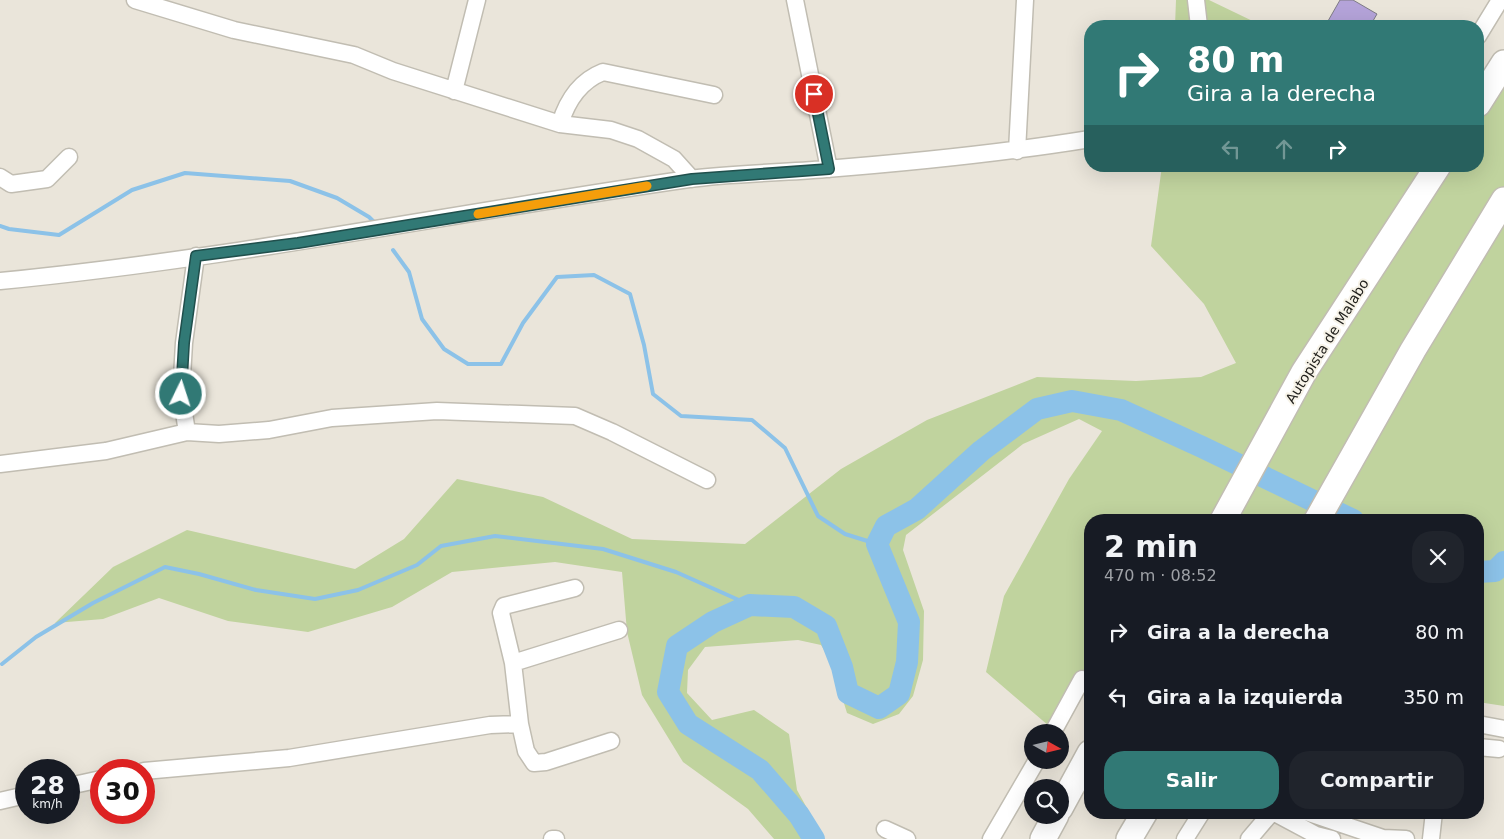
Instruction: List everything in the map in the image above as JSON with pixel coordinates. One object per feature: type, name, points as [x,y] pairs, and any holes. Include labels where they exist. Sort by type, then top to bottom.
[{"type":"highway","points":[[1484,94],[1504,62]]},
{"type":"highway","name":"Autopista de Malabo","points":[[1226,514],[1304,372],[1434,172]]},
{"type":"highway","points":[[1320,514],[1413,350],[1504,200]]},
{"type":"highway","points":[[1069,792],[1084,764]]},
{"type":"highway","points":[[1129,839],[1140,819]]},
{"type":"highway","points":[[1043,839],[1051,824]]},
{"type":"street","points":[[136,0],[234,30],[354,55],[393,71],[560,124],[611,130],[638,139],[674,159],[692,179]]},
{"type":"street","points":[[454,91],[477,0]]},
{"type":"street","points":[[795,0],[829,169]]},
{"type":"street","points":[[1017,150],[1025,0]]},
{"type":"street","points":[[1196,0],[1198,20]]},
{"type":"street","points":[[1484,26],[1500,0]]},
{"type":"street","points":[[560,124],[566,105],[589,78],[603,72],[714,95]]},
{"type":"street","points":[[0,281],[73,274],[298,243],[692,179],[829,169],[1017,150],[1084,140]]},
{"type":"street","points":[[0,177],[11,184],[47,179],[69,157]]},
{"type":"street","points":[[187,432],[181,394],[184,343],[196,256]]},
{"type":"street","points":[[0,464],[106,450],[187,432],[219,434],[259,431],[332,418],[403,413],[566,415],[575,416],[612,432],[707,480]]},
{"type":"street","points":[[575,588],[504,606],[501,614],[513,663],[520,724],[526,751],[534,763],[546,762],[611,742]]},
{"type":"street","points":[[513,663],[619,630]]},
{"type":"street","points":[[1057,724],[1082,679]]},
{"type":"street","points":[[155,770],[289,758],[490,725],[520,724]]},
{"type":"street","points":[[1484,725],[1504,729]]},
{"type":"street","points":[[1484,748],[1499,749]]},
{"type":"street","points":[[991,839],[1032,769]]},
{"type":"street","points":[[0,802],[15,798]]},
{"type":"street","points":[[1185,839],[1198,819]]},
{"type":"street","points":[[1249,839],[1267,819]]},
{"type":"street","points":[[1286,819],[1316,835],[1332,839]]},
{"type":"street","points":[[1327,819],[1383,838],[1406,839]]},
{"type":"street","points":[[1431,839],[1433,819]]},
{"type":"street","points":[[885,829],[907,839]]},
{"type":"green space","points":[[1176,0],[1209,0],[1251,20],[1175,20]]},
{"type":"green space","points":[[1504,80],[1504,706],[1484,703],[1484,514],[1084,514],[1084,688],[1061,724],[1047,724],[986,672],[1004,596],[1069,479],[1102,431],[1079,419],[1023,444],[906,535],[903,550],[924,611],[923,660],[913,696],[899,714],[873,724],[847,713],[831,661],[821,645],[798,640],[705,647],[688,670],[687,693],[712,720],[754,710],[789,734],[797,790],[824,839],[774,839],[748,809],[683,762],[642,695],[627,632],[622,572],[555,562],[452,572],[392,607],[308,632],[228,621],[159,598],[103,619],[55,623],[113,567],[187,530],[355,569],[404,539],[457,479],[543,497],[632,539],[745,544],[841,469],[927,420],[1037,377],[1136,381],[1201,377],[1236,363],[1204,304],[1151,246],[1161,172],[1484,172],[1484,112]]},
{"type":"building","points":[[1340,0],[1353,0],[1377,14],[1374,20],[1329,20]]},
{"type":"waterway","points":[[0,226],[9,229],[59,235],[132,190],[185,173],[290,181],[337,198],[369,217],[375,223]]},
{"type":"waterway","points":[[393,250],[409,272],[422,319],[444,349],[468,364],[501,364],[523,323],[557,277],[594,275],[630,294],[644,345],[653,394],[681,416],[752,420],[785,448],[818,516],[845,534],[877,544]]},
{"type":"waterway","points":[[814,839],[799,815],[760,770],[688,724],[668,692],[677,646],[713,622],[750,605],[794,607],[826,626],[842,667],[848,693],[879,708],[899,694],[907,662],[909,622],[877,544],[886,526],[917,509],[981,451],[1037,409],[1072,401],[1121,410],[1341,514]]},
{"type":"waterway","points":[[2,664],[36,637],[93,603],[165,567],[199,574],[256,590],[315,599],[358,590],[417,565],[441,546],[495,536],[603,549],[676,572],[750,605]]},
{"type":"waterway","points":[[1484,572],[1495,571],[1504,562]]},
{"type":"slow traffic","points":[[478,214],[647,186]]},
{"type":"route","points":[[181,394],[184,343],[196,256],[298,243],[692,179],[829,169],[814,94]]}]
